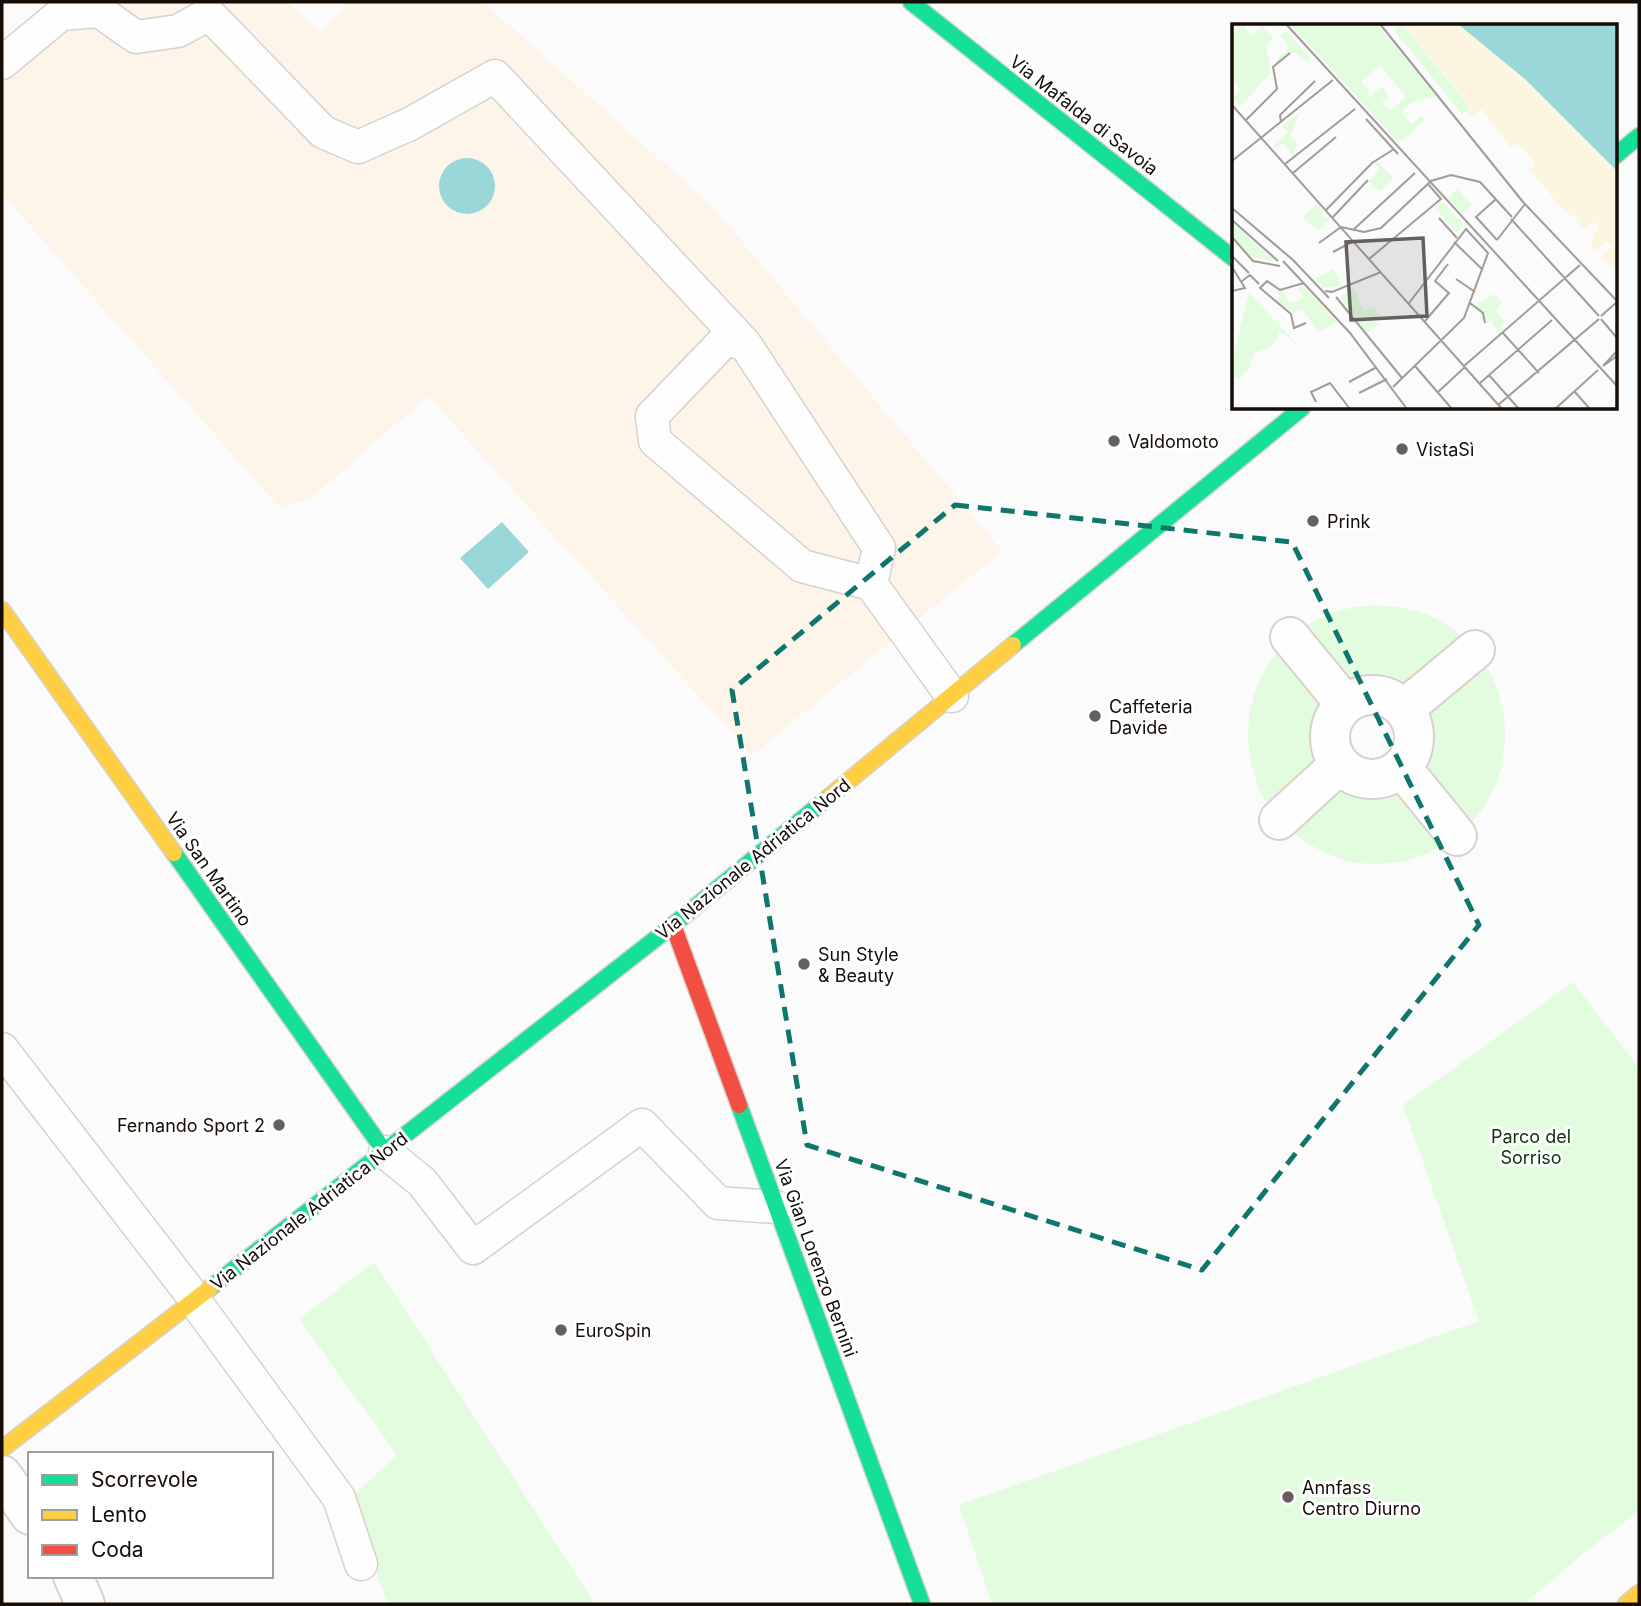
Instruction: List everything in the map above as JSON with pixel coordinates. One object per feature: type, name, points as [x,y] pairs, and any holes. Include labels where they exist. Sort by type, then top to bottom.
[{"type":"street","name":"Via Mafalda di Savoia","points":[[911,2],[1232,257]]},
{"type":"street","points":[[1616,155],[1639,136]]},
{"type":"street","name":"Via Nazionale Adriatica Nord","points":[[2,1449],[386,1152],[673,925],[1300,410]]},
{"type":"street","name":"Via San Martino","points":[[2,610],[386,1152]]},
{"type":"street","points":[[1290,637],[1345,704]]},
{"type":"street","points":[[1404,709],[1475,650]]},
{"type":"street","points":[[1364,695],[1375,695],[1395,702],[1404,709],[1414,733],[1409,758],[1402,768],[1390,776],[1377,779],[1350,774],[1333,753],[1330,740],[1336,715],[1345,704],[1364,695]]},
{"type":"street","points":[[1279,820],[1340,764]]},
{"type":"street","points":[[1402,768],[1457,836]]},
{"type":"street","name":"Via Gian Lorenzo Bernini","points":[[673,925],[922,1604]]},
{"type":"street","points":[[2,1475],[28,1512]]},
{"type":"street","points":[[74,1578],[85,1604]]},
{"type":"street","points":[[1626,1604],[1639,1594]]},
{"type":"lane","points":[[2,63],[61,14],[99,10],[136,37],[178,31],[209,14],[323,132],[358,147],[410,124],[495,76],[746,345],[879,548],[871,584]]},
{"type":"lane","points":[[746,345],[726,340],[652,416],[655,441],[802,566],[871,584],[952,696]]},
{"type":"lane","name":"Via Nazionale Adriatica Nord","points":[[2,1049],[195,1299]]},
{"type":"lane","points":[[386,1152],[422,1182],[473,1248],[642,1125],[718,1203],[776,1206]]},
{"type":"lane","points":[[195,1299],[339,1498],[361,1564]]},
{"type":"highlighted area","points":[[955,505],[1292,542],[1479,925],[1202,1270],[807,1145],[732,690]]},
{"type":"shaded area","points":[[55,2],[287,2],[322,33],[347,2],[483,2],[712,206],[1002,551],[752,755],[428,396],[309,500],[279,507],[2,194],[2,46]]},
{"type":"green space","points":[[1373,605],[1416,611],[1440,621],[1465,639],[1484,662],[1497,688],[1504,717],[1505,746],[1499,775],[1487,802],[1468,826],[1430,852],[1412,859],[1378,864],[1352,862],[1335,857],[1292,832],[1274,814],[1261,793],[1252,767],[1248,740],[1256,689],[1267,666],[1282,646],[1327,615],[1344,609]],"holes":[[[1375,695],[1391,699],[1401,708],[1411,723],[1414,740],[1410,756],[1404,763],[1390,775],[1373,779],[1359,777],[1347,770],[1332,747],[1331,733],[1336,719],[1349,703]]]},
{"type":"green space","name":"Parco del Sorriso","points":[[1573,982],[1639,1068],[1639,1511],[1524,1604],[992,1604],[959,1505],[1479,1321],[1403,1105]]},
{"type":"green space","points":[[374,1262],[595,1604],[388,1604],[349,1499],[397,1455],[299,1319]]},
{"type":"water","points":[[461,158],[473,158],[483,162],[491,170],[495,186],[491,202],[483,210],[473,214],[461,214],[451,210],[443,202],[439,192],[439,180],[443,170],[451,162]]},
{"type":"water","points":[[502,522],[529,552],[488,589],[460,558]]},
{"type":"traffic: fast","points":[[911,2],[1232,257]]},
{"type":"traffic: fast","points":[[1616,155],[1639,136]]},
{"type":"traffic: fast","points":[[1013,645],[1300,410]]},
{"type":"traffic: fast","points":[[210,1288],[673,925],[829,797]]},
{"type":"traffic: fast","points":[[174,853],[385,1152]]},
{"type":"traffic: fast","points":[[739,1105],[922,1604]]},
{"type":"traffic: slow","points":[[2,610],[174,853]]},
{"type":"traffic: slow","points":[[829,797],[1013,645]]},
{"type":"traffic: slow","points":[[2,1449],[210,1288]]},
{"type":"traffic: slow","points":[[1626,1604],[1639,1593]]},
{"type":"traffic: jam","points":[[673,925],[739,1105]]},
{"type":"place","name":"Valdomoto","points":[[1114,441]]},
{"type":"place","name":"VistaSì","points":[[1402,449]]},
{"type":"place","name":"Prink","points":[[1313,521]]},
{"type":"place","name":"Caffeteria Davide","points":[[1095,716]]},
{"type":"place","name":"Sun Style & Beauty","points":[[804,964]]},
{"type":"place","name":"Fernando Sport 2","points":[[279,1125]]},
{"type":"place","name":"EuroSpin","points":[[561,1330]]},
{"type":"place","name":"Annfass Centro Diurno","points":[[1288,1497]]}]
